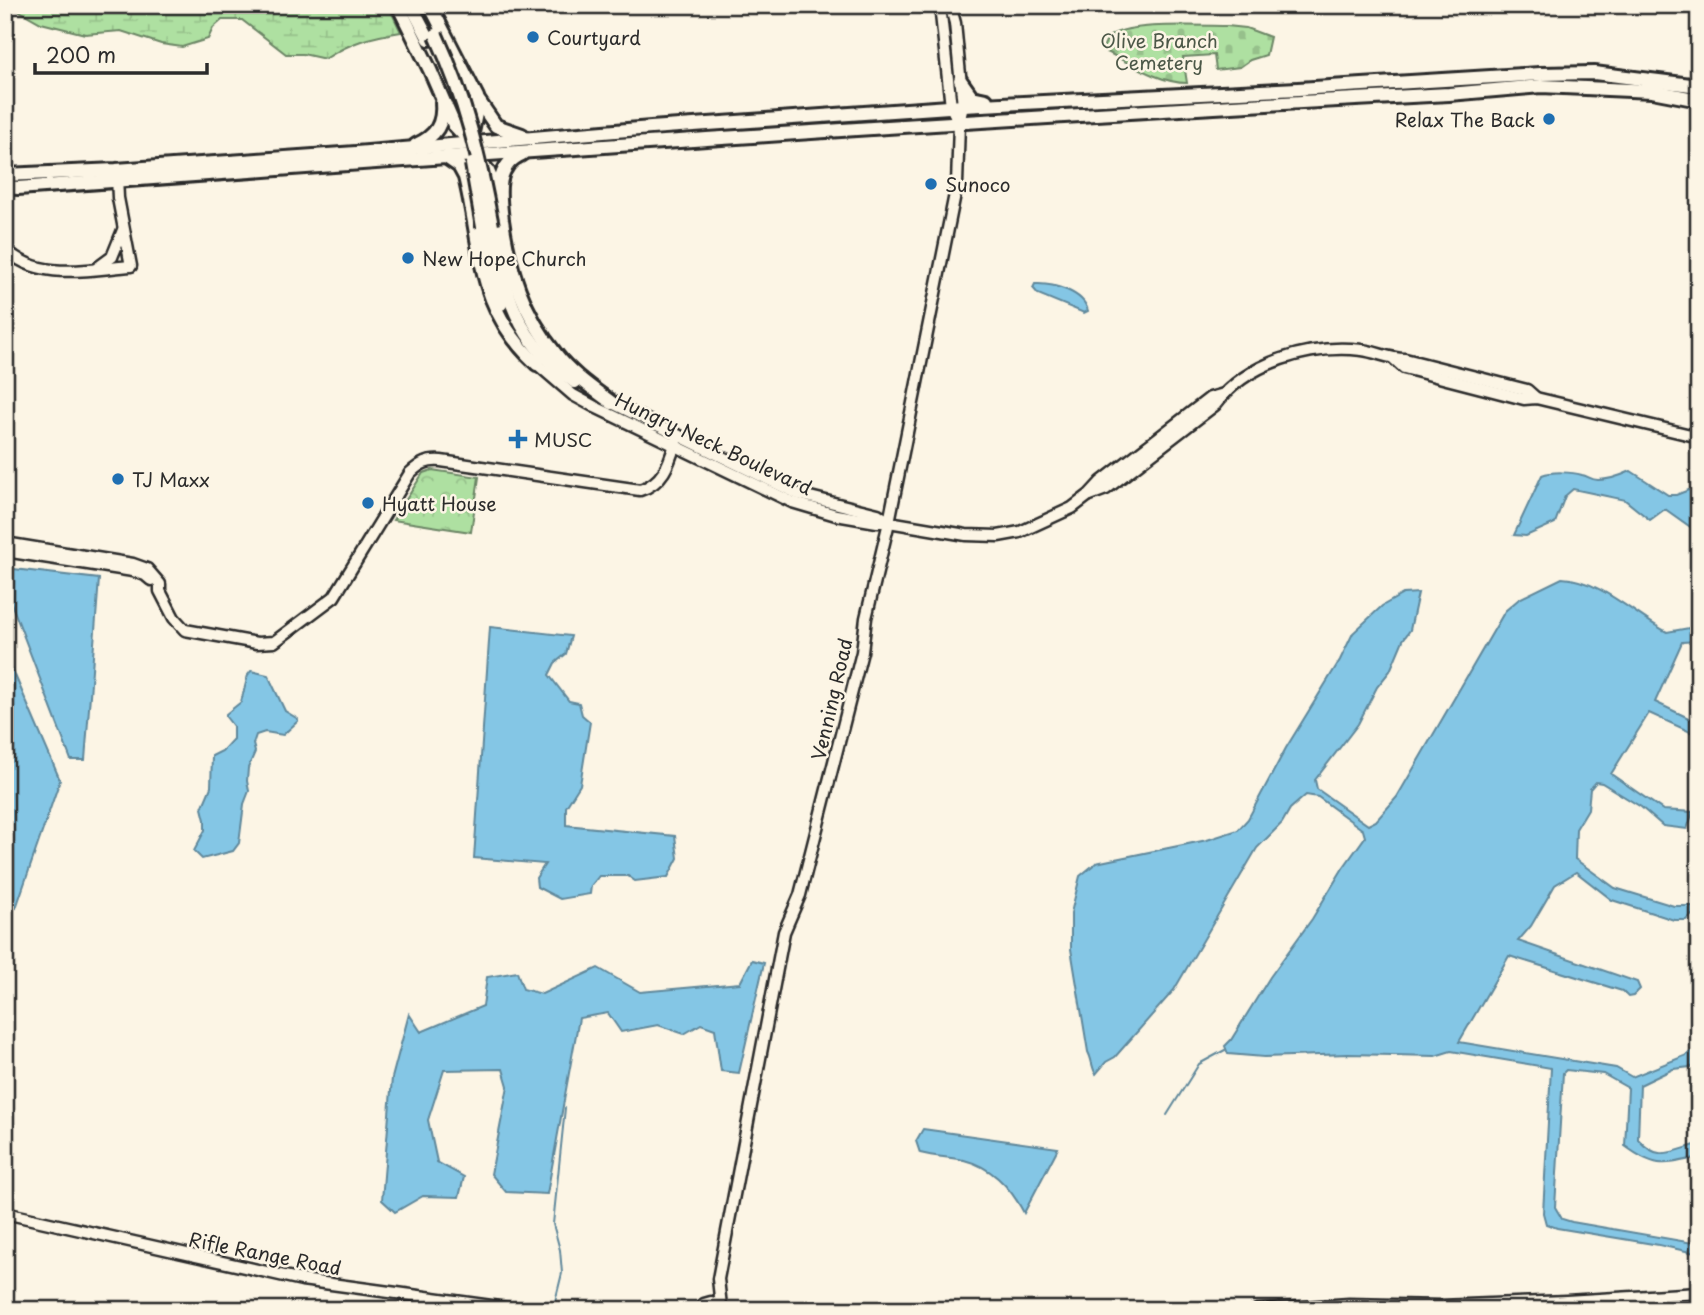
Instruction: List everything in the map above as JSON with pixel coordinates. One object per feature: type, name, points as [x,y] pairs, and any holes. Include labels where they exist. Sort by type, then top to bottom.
[{"type":"highway","points":[[398,5],[457,130],[488,171],[499,195],[509,264],[528,313],[556,355],[612,403]]},
{"type":"highway","points":[[411,5],[433,37]]},
{"type":"highway","points":[[421,5],[464,128],[504,284],[524,331],[555,368],[590,392],[612,403]]},
{"type":"highway","points":[[430,5],[477,97],[496,126],[532,137]]},
{"type":"highway","points":[[5,175],[117,176],[446,157],[532,137],[957,106],[1540,74],[1594,73],[1699,86]]},
{"type":"highway","points":[[961,80],[964,88],[975,99],[1003,99],[1010,103]]},
{"type":"highway","points":[[5,187],[18,188],[410,148],[529,151],[1541,86],[1652,92],[1699,100]]},
{"type":"highway","points":[[467,185],[477,97]]},
{"type":"highway","points":[[410,148],[430,137],[439,127],[443,111],[442,98]]},
{"type":"highway","points":[[499,195],[503,170],[510,161],[529,151]]},
{"type":"highway","points":[[446,157],[459,166],[467,185],[480,260],[491,300],[515,341],[537,364]]},
{"type":"highway","points":[[488,227],[501,304],[537,364]]},
{"type":"main road","points":[[940,5],[957,106]]},
{"type":"main road","points":[[950,5],[955,23],[961,80],[957,106]]},
{"type":"main road","name":"Venning Road","points":[[724,1308],[718,1279],[784,932],[800,895],[862,652],[866,618],[889,522],[955,196],[959,123],[957,106]]},
{"type":"main road","points":[[5,248],[28,264],[62,271],[131,266],[117,176]]},
{"type":"main road","points":[[96,268],[107,262],[116,251],[124,227]]},
{"type":"main road","name":"Hungry Neck Boulevard","points":[[537,364],[573,394],[674,446],[804,506],[836,515],[966,534],[998,536],[1020,532],[1060,516],[1089,495],[1106,489],[1215,405],[1224,394],[1249,375],[1275,362],[1319,350],[1363,350],[1394,359],[1405,359],[1527,390],[1536,398],[1699,437]]},
{"type":"main road","name":"Hungry Neck Boulevard","points":[[612,403],[798,494],[878,514],[889,522]]},
{"type":"main road","points":[[5,543],[133,564],[147,569],[160,584],[174,618],[185,630],[257,643],[274,642],[334,597],[410,474],[422,463],[430,460],[441,461],[640,491],[651,487],[660,479],[678,435]]},
{"type":"main road","points":[[5,551],[145,575],[162,594]]},
{"type":"main road","name":"Rifle Range Road","points":[[5,1213],[302,1280],[521,1310]]},
{"type":"main road","name":"Venning Road","points":[[699,1308],[718,1279]]},
{"type":"main road","points":[[1257,1310],[1349,1304],[1440,1306],[1699,1293]]},
{"type":"main road","points":[[699,1308],[713,1302],[724,1308]]},
{"type":"green space","points":[[9,5],[388,5],[401,32],[361,41],[325,59],[303,54],[286,54],[242,20],[222,20],[213,28],[208,39],[182,47],[161,44],[121,31],[85,34],[41,23]]},
{"type":"green space","name":"Olive Branch Cemetery","points":[[1227,26],[1246,28],[1270,37],[1266,55],[1250,60],[1240,67],[1216,70],[1214,55],[1183,57],[1187,83],[1156,76],[1103,48],[1108,38],[1129,29]]},
{"type":"green space","points":[[432,470],[479,477],[471,532],[393,520],[423,473]]},
{"type":"water","points":[[1035,284],[1067,290],[1081,299],[1088,311],[1084,313],[1038,294],[1033,288]]},
{"type":"water","points":[[1631,471],[1668,495],[1676,495],[1699,486],[1699,533],[1665,509],[1650,520],[1625,500],[1573,489],[1565,496],[1555,523],[1526,536],[1514,535],[1542,475],[1568,473],[1602,480]]},
{"type":"water","points":[[5,568],[99,579],[85,760],[71,760],[5,587]]},
{"type":"water","points":[[1562,578],[1576,580],[1604,591],[1667,632],[1689,628],[1699,630],[1699,641],[1682,642],[1655,702],[1699,723],[1699,736],[1649,713],[1611,774],[1663,810],[1693,812],[1687,829],[1663,826],[1641,807],[1596,782],[1590,789],[1588,809],[1576,829],[1575,859],[1615,888],[1674,906],[1693,906],[1693,914],[1686,920],[1674,920],[1612,900],[1576,872],[1555,885],[1531,926],[1518,941],[1637,982],[1640,989],[1628,997],[1622,991],[1509,956],[1459,1042],[1616,1068],[1632,1077],[1687,1055],[1699,1044],[1699,1066],[1673,1069],[1640,1085],[1638,1139],[1652,1151],[1659,1153],[1699,1144],[1699,1157],[1687,1160],[1653,1162],[1625,1146],[1628,1088],[1603,1074],[1566,1070],[1563,1073],[1555,1207],[1562,1219],[1572,1222],[1699,1244],[1699,1254],[1546,1224],[1543,1213],[1551,1068],[1451,1051],[1435,1056],[1348,1054],[1264,1057],[1228,1054],[1225,1046],[1365,837],[1363,830],[1318,797],[1306,795],[1290,809],[1282,823],[1257,848],[1174,990],[1115,1057],[1106,1062],[1096,1074],[1088,1052],[1071,949],[1071,913],[1080,876],[1096,863],[1207,840],[1238,830],[1248,819],[1353,633],[1382,606],[1403,594],[1418,593],[1410,630],[1390,671],[1377,687],[1358,724],[1315,780],[1317,789],[1368,825],[1376,821],[1397,797],[1505,611],[1519,599]]},
{"type":"water","points":[[490,627],[571,636],[566,654],[555,663],[549,675],[569,701],[579,703],[582,715],[590,722],[580,785],[566,807],[566,825],[675,836],[678,858],[668,877],[635,881],[628,876],[599,876],[591,886],[590,894],[560,899],[537,887],[536,878],[545,864],[474,858]]},
{"type":"water","points":[[5,652],[60,780],[16,908],[5,904]]},
{"type":"water","points":[[251,671],[268,675],[285,711],[298,721],[283,735],[265,732],[256,735],[253,744],[255,752],[248,768],[249,791],[244,804],[239,843],[233,851],[202,859],[194,851],[205,830],[202,808],[211,787],[212,756],[222,751],[233,739],[233,726],[226,714],[241,702]]},
{"type":"water","points":[[752,960],[764,963],[739,1073],[721,1071],[715,1029],[701,1024],[684,1034],[658,1025],[621,1032],[608,1013],[579,1018],[547,1194],[506,1192],[491,1174],[508,1086],[503,1069],[444,1070],[428,1120],[437,1162],[464,1177],[459,1197],[423,1196],[395,1212],[382,1200],[392,1078],[409,1014],[421,1032],[483,1006],[487,977],[517,972],[523,989],[542,994],[598,968],[640,992],[740,983]]},
{"type":"water","points":[[923,1129],[1058,1148],[1024,1213],[1007,1187],[992,1173],[964,1160],[920,1153],[916,1141]]},
{"type":"waterway","points":[[1167,1115],[1199,1064],[1225,1050]]},
{"type":"waterway","points":[[553,1310],[562,1273],[560,1250],[553,1224],[565,1108]]},
{"type":"place","name":"Courtyard","points":[[533,37]]},
{"type":"place","name":"Relax The Back","points":[[1549,119]]},
{"type":"place","name":"Sunoco","points":[[931,184]]},
{"type":"place","name":"New Hope Church","points":[[408,258]]},
{"type":"place","name":"MUSC","points":[[518,439]]},
{"type":"place","name":"TJ Maxx","points":[[118,479]]},
{"type":"place","name":"Hyatt House","points":[[368,503]]}]
